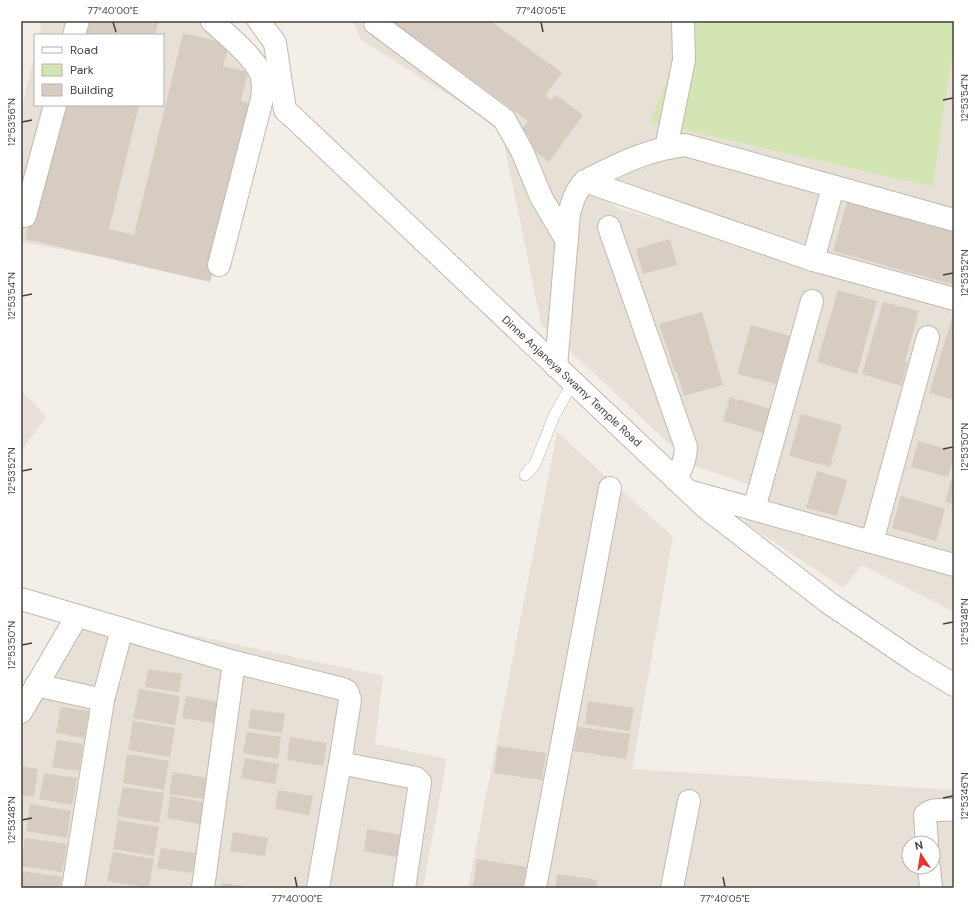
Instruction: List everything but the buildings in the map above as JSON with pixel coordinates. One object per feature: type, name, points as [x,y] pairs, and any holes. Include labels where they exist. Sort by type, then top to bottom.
[{"type":"street","points":[[74,34],[78,21]]},
{"type":"street","points":[[212,21],[254,62],[261,75],[263,86],[262,99],[219,265]]},
{"type":"street","name":"Dinne Anjaneya Swamy Temple Road","points":[[259,21],[275,43],[285,110],[705,507],[828,603],[916,662],[954,685]]},
{"type":"street","points":[[375,21],[375,23],[504,118],[522,152],[541,197],[567,241]]},
{"type":"street","points":[[666,148],[684,60],[684,21]]},
{"type":"street","points":[[24,216],[55,106]]},
{"type":"street","points":[[556,366],[569,213],[572,201],[578,189],[585,181],[647,153],[685,145],[954,220]]},
{"type":"street","points":[[585,181],[813,260],[954,299]]},
{"type":"street","points":[[813,260],[833,187]]},
{"type":"street","points":[[610,227],[686,447],[682,485],[754,509],[954,565]]},
{"type":"street","points":[[754,509],[812,301]]},
{"type":"street","points":[[872,542],[928,338]]},
{"type":"street","points":[[535,888],[610,488]]},
{"type":"street","points":[[21,600],[234,662],[347,691],[350,700],[318,888]]},
{"type":"street","points":[[21,712],[76,616]]},
{"type":"street","points":[[74,888],[103,700],[122,629]]},
{"type":"street","points":[[203,888],[234,662]]},
{"type":"street","points":[[36,685],[103,700]]},
{"type":"street","points":[[340,763],[416,778],[420,782],[404,888]]},
{"type":"street","points":[[672,888],[689,801]]},
{"type":"street","points":[[926,835],[925,815],[932,811],[954,810]]},
{"type":"street","points":[[930,875],[931,888]]},
{"type":"lane","points":[[525,475],[535,464],[554,416],[573,382]]},
{"type":"shaded area","points":[[42,21],[231,21],[263,64],[208,276],[21,242],[21,110],[34,56],[34,106],[164,106],[164,34],[39,34]]},
{"type":"shaded area","points":[[353,21],[677,21],[679,49],[650,122],[933,187],[954,44],[954,294],[589,187],[619,209],[954,301],[954,612],[862,565],[843,588],[745,523],[748,484],[692,465],[541,324],[501,128],[361,40]]},
{"type":"shaded area","points":[[21,390],[46,417],[21,451]]},
{"type":"shaded area","points":[[557,432],[673,537],[632,769],[954,790],[954,888],[468,888]]},
{"type":"shaded area","points":[[72,609],[383,676],[375,744],[447,759],[423,888],[21,888],[21,696]]},
{"type":"green space","points":[[677,21],[954,21],[954,44],[933,187],[650,122],[679,49]]}]
